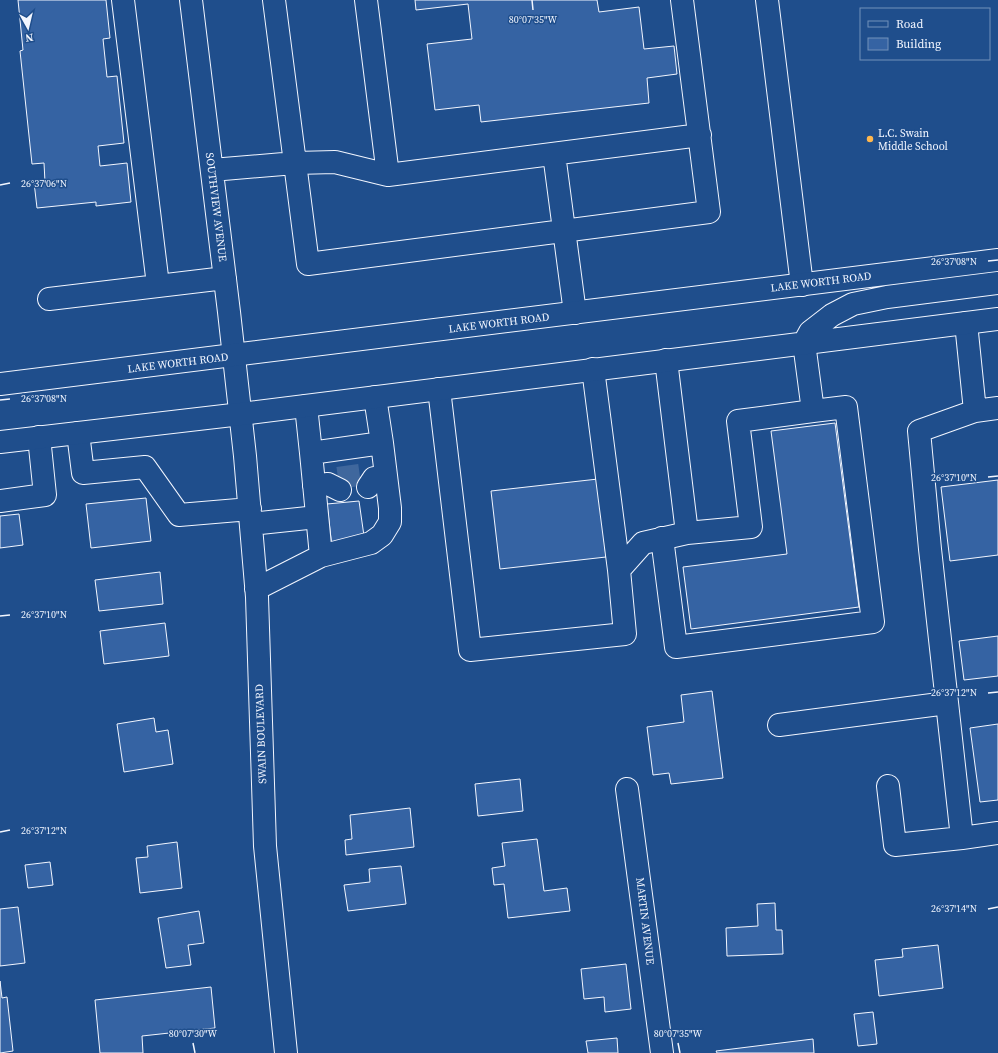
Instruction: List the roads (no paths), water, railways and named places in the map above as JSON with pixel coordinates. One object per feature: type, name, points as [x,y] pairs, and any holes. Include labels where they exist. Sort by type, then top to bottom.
[{"type":"main road","points":[[123,0],[158,285]]},
{"type":"main road","name":"SOUTHVIEW AVENUE","points":[[190,0],[241,414]]},
{"type":"main road","points":[[274,0],[308,264],[709,212],[682,0]]},
{"type":"main road","points":[[366,0],[388,175]]},
{"type":"main road","points":[[767,0],[802,285]]},
{"type":"main road","points":[[212,170],[295,163],[335,162],[388,175],[700,135]]},
{"type":"main road","points":[[554,154],[574,313]]},
{"type":"main road","name":"LAKE WORTH ROAD","points":[[0,384],[998,260]]},
{"type":"main road","points":[[49,299],[225,278]]},
{"type":"main road","points":[[813,411],[804,343],[810,332],[832,314],[852,304],[998,283]]},
{"type":"main road","points":[[0,442],[306,406],[998,319]]},
{"type":"main road","points":[[966,323],[975,411]]},
{"type":"main road","points":[[666,360],[687,533]]},
{"type":"main road","points":[[439,389],[470,650],[625,634],[619,570],[593,369]]},
{"type":"main road","points":[[256,589],[321,556],[371,543],[382,535],[390,522],[374,479],[382,443],[375,397]]},
{"type":"main road","points":[[306,406],[311,453],[330,485],[317,517],[321,556]]},
{"type":"main road","points":[[619,570],[643,543],[662,538],[687,533],[751,527],[738,421],[846,407],[873,622],[676,647],[662,538]]},
{"type":"main road","points":[[962,838],[919,431],[975,411],[998,408]]},
{"type":"main road","name":"SWAIN BOULEVARD","points":[[241,414],[256,589],[265,846],[286,1053]]},
{"type":"main road","points":[[78,433],[83,473],[144,467],[179,516],[317,517]]},
{"type":"main road","points":[[0,501],[45,496],[39,437]]},
{"type":"main road","points":[[311,453],[382,443]]},
{"type":"main road","points":[[779,726],[947,703]]},
{"type":"main road","points":[[888,786],[895,845],[998,833]]},
{"type":"main road","name":"MARTIN AVENUE","points":[[628,789],[662,1053]]},
{"type":"tunnel","points":[[338,478],[366,474]]},
{"type":"place","name":"L.C. Swain Middle School","points":[[870,139]]}]
